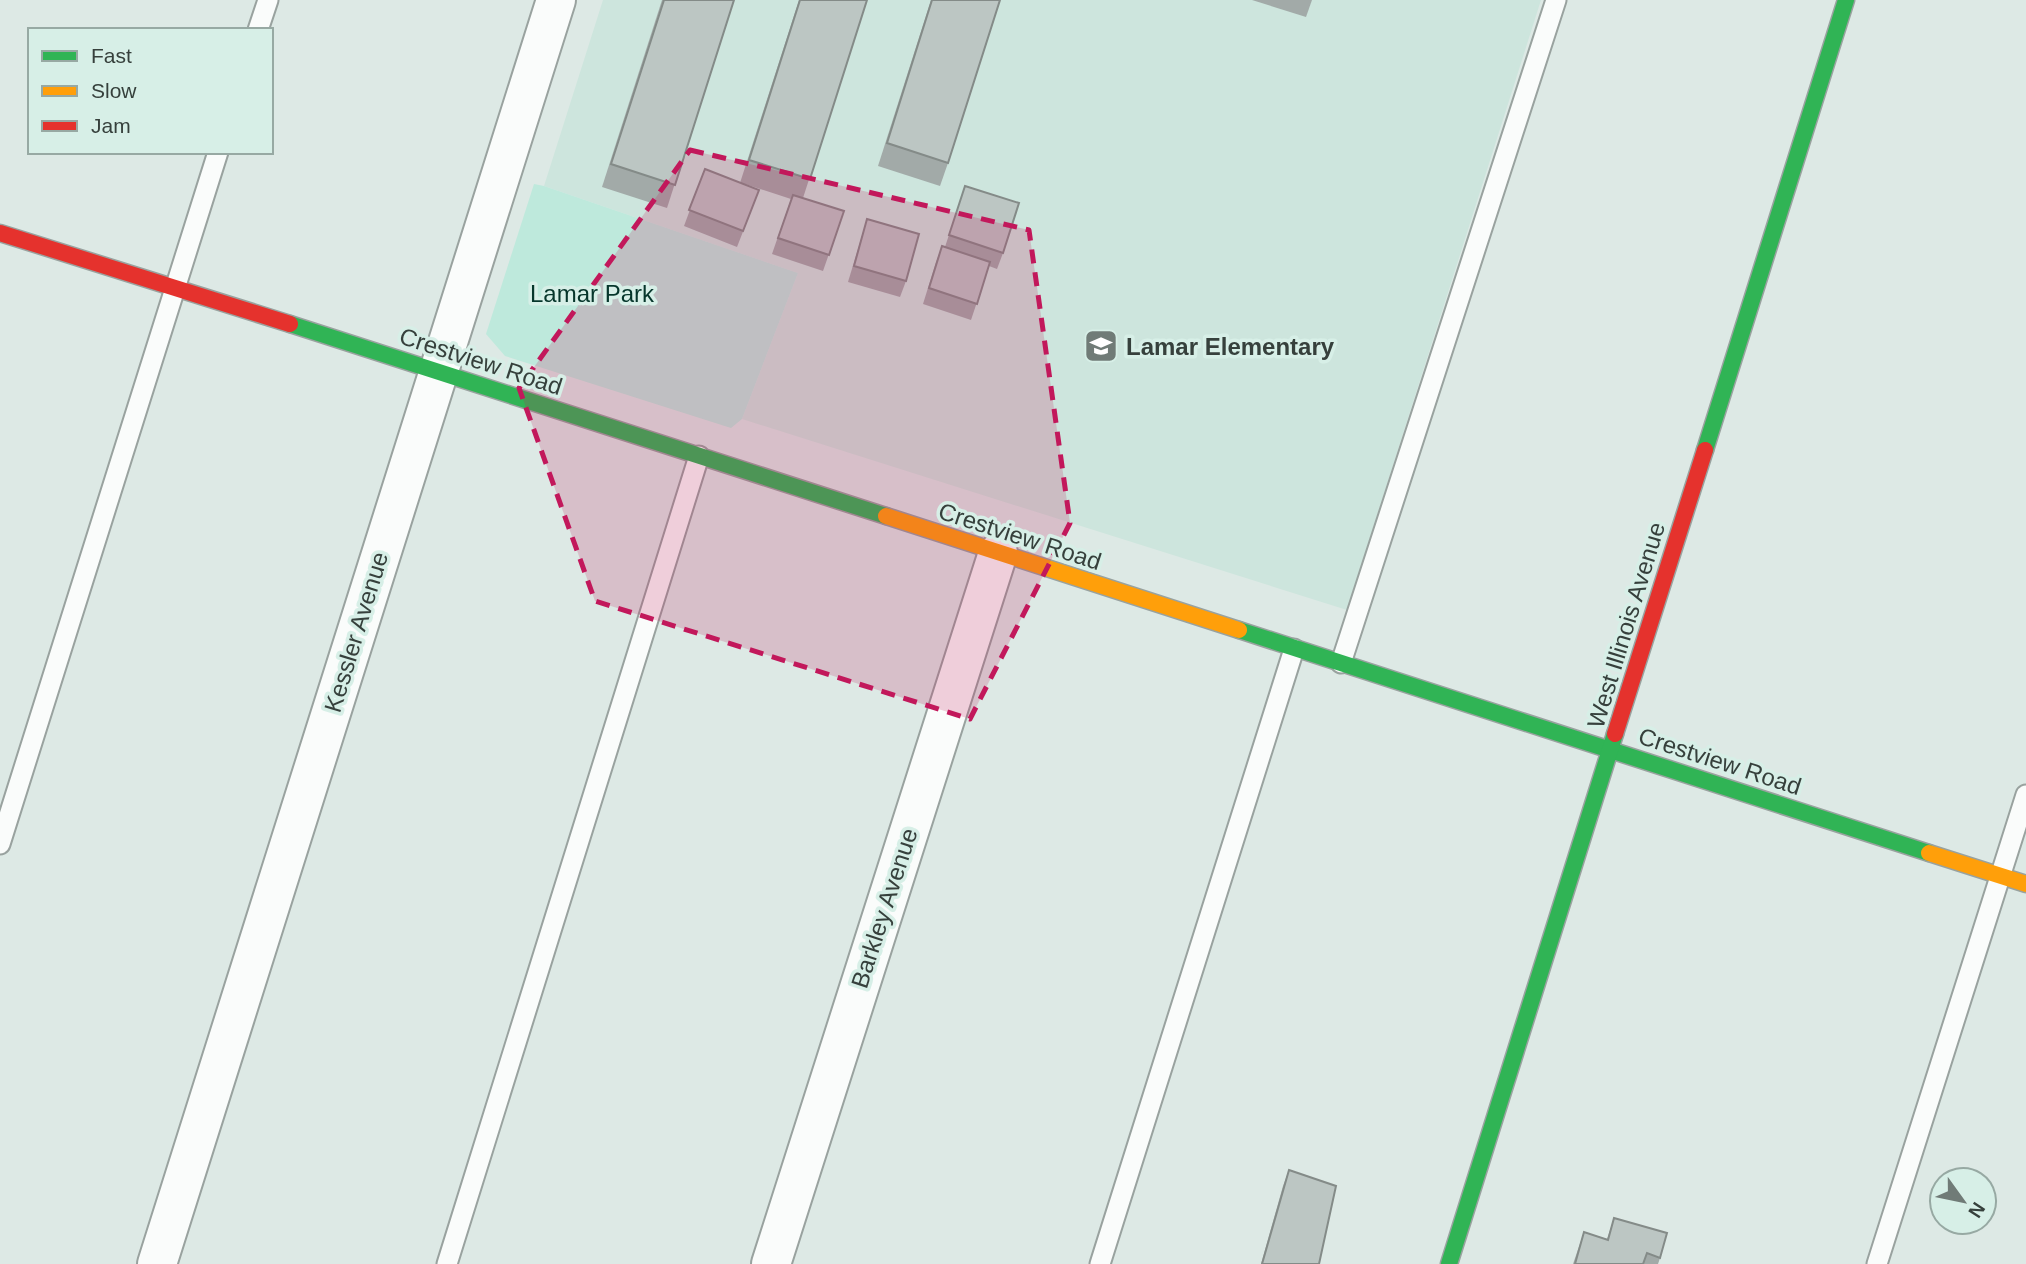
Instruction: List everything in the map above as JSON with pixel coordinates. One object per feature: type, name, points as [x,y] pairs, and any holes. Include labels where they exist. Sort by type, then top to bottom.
[{"type":"street","name":"Kessler Avenue","points":[[157,1264],[556,0]]},
{"type":"street","name":"West Illinois Avenue","points":[[1448,1264],[1846,0]]},
{"type":"street","name":"Crestview Road","points":[[0,233],[438,371],[2026,884]]},
{"type":"street","name":"Barkley Avenue","points":[[771,1264],[998,553]]},
{"type":"lane","points":[[259,28],[268,0]]},
{"type":"lane","points":[[1341,663],[1556,0]]},
{"type":"lane","points":[[0,844],[217,154]]},
{"type":"lane","points":[[447,1264],[699,456]]},
{"type":"lane","points":[[1100,1264],[1294,649]]},
{"type":"lane","points":[[1877,1264],[2026,795]]},
{"type":"highlighted area","points":[[690,150],[1029,230],[1070,523],[970,719],[595,601],[519,388]]},
{"type":"shaded area","name":"Lamar Elementary","points":[[603,0],[1541,0],[1347,610],[742,419],[798,273],[544,186]]},
{"type":"green space","name":"Lamar Park","points":[[534,184],[798,273],[742,419],[731,428],[505,356],[486,334]]},
{"type":"building","points":[[664,0],[734,0],[675,185],[611,164]]},
{"type":"building","points":[[800,0],[867,0],[810,179],[749,160]]},
{"type":"building","points":[[932,0],[1000,0],[948,163],[887,143]]},
{"type":"building","points":[[705,169],[759,190],[743,231],[689,210]]},
{"type":"building","points":[[965,186],[1019,203],[1003,253],[949,235]]},
{"type":"building","points":[[793,195],[844,211],[829,255],[778,238]]},
{"type":"building","points":[[867,219],[919,234],[906,281],[854,266]]},
{"type":"building","points":[[942,246],[990,262],[977,304],[929,288]]},
{"type":"building","points":[[1289,1170],[1336,1186],[1319,1264],[1262,1264]]},
{"type":"building","points":[[1614,1218],[1667,1233],[1660,1258],[1647,1253],[1643,1264],[1575,1264],[1584,1232],[1608,1240]]},
{"type":"traffic: fast","points":[[1705,450],[1846,0]]},
{"type":"traffic: fast","points":[[290,324],[886,516]]},
{"type":"traffic: fast","points":[[1239,630],[1929,853]]},
{"type":"traffic: fast","points":[[1449,1264],[1615,734]]},
{"type":"traffic: slow","points":[[886,516],[1239,630]]},
{"type":"traffic: slow","points":[[1929,853],[2026,884]]},
{"type":"traffic: jam","points":[[0,233],[290,324]]},
{"type":"traffic: jam","points":[[1615,734],[1705,450]]},
{"type":"place","name":"Lamar Elementary","points":[[1101,346]]}]
